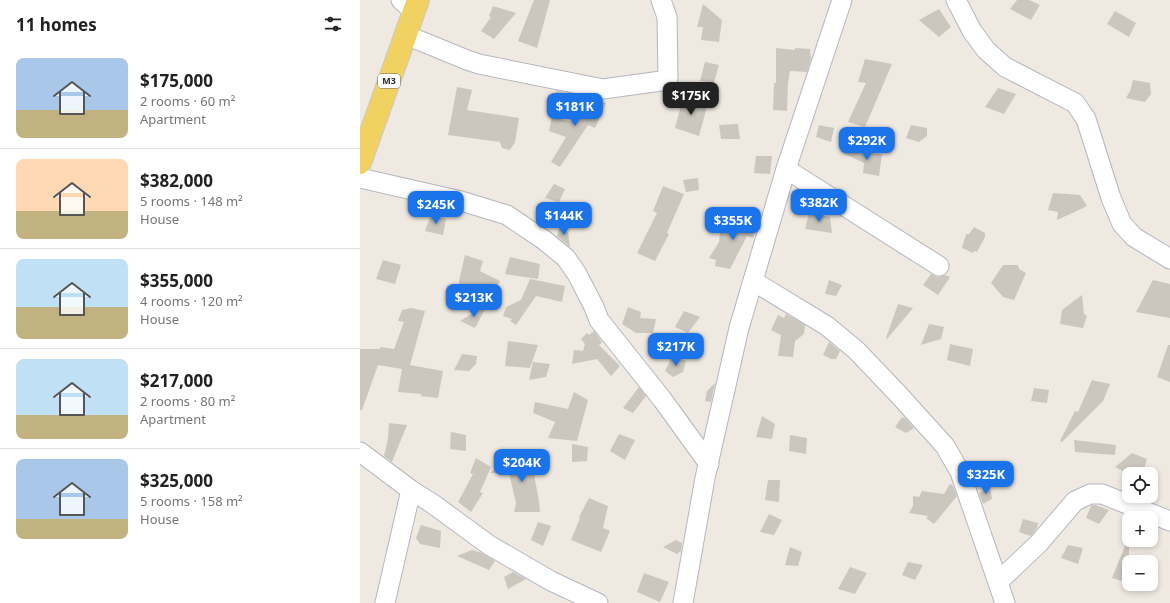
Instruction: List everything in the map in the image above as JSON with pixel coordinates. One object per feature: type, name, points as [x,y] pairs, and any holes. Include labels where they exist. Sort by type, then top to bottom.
[{"type":"main road","name":"M3","points":[[360,163],[406,35],[411,4]]},
{"type":"street","points":[[406,35],[473,62],[603,89],[654,82],[668,78],[667,17],[661,0]]},
{"type":"street","points":[[683,603],[709,464],[739,328],[786,169],[842,0]]},
{"type":"street","points":[[956,0],[972,31],[986,50],[1005,67],[1075,103],[1086,120],[1111,198],[1122,224],[1134,237],[1170,259]]},
{"type":"street","points":[[786,169],[939,266]]},
{"type":"street","points":[[360,178],[461,201],[507,215],[544,240],[566,258],[577,274],[599,320],[662,399],[709,464]]},
{"type":"street","points":[[753,282],[826,326],[856,350],[899,394],[945,446],[960,472],[1005,603]]},
{"type":"street","points":[[360,452],[489,545],[551,581],[598,603]]},
{"type":"street","points":[[385,603],[411,490]]},
{"type":"street","points":[[998,582],[1039,544],[1075,501],[1090,494],[1102,494],[1170,520]]},
{"type":"building","points":[[534,0],[550,0],[537,48],[518,41]]},
{"type":"building","points":[[1017,0],[1029,0],[1040,5],[1031,20],[1010,9]]},
{"type":"building","points":[[703,4],[722,20],[719,42],[701,40],[703,27],[697,27]]},
{"type":"building","points":[[493,6],[516,13],[494,39],[481,31],[491,17],[489,16]]},
{"type":"building","points":[[939,9],[951,27],[939,37],[919,20]]},
{"type":"building","points":[[1115,11],[1136,23],[1129,37],[1107,24]]},
{"type":"building","points":[[776,48],[795,50],[795,48],[810,49],[811,58],[807,72],[790,71],[787,111],[773,110],[774,83],[776,83]]},
{"type":"building","points":[[865,59],[892,64],[865,127],[848,122],[866,83],[858,82]]},
{"type":"building","points":[[705,62],[719,65],[714,82],[700,81]]},
{"type":"building","points":[[1133,80],[1150,83],[1151,94],[1145,102],[1126,98]]},
{"type":"building","points":[[457,87],[472,90],[467,110],[519,118],[515,142],[510,150],[502,148],[500,142],[448,135]]},
{"type":"building","points":[[998,88],[1016,94],[1004,114],[985,107]]},
{"type":"building","points":[[556,91],[600,100],[606,103],[595,128],[588,125],[560,167],[551,162],[566,137],[549,131],[552,117],[577,123],[588,98],[556,94]]},
{"type":"building","points":[[683,98],[708,103],[699,136],[675,128]]},
{"type":"building","points":[[738,124],[740,139],[721,139],[719,125]]},
{"type":"building","points":[[819,125],[834,128],[831,142],[816,137]]},
{"type":"building","points":[[911,125],[927,128],[927,136],[919,142],[906,138]]},
{"type":"building","points":[[842,150],[882,154],[879,176],[863,173],[864,163],[841,152]]},
{"type":"building","points":[[756,156],[772,156],[770,174],[754,173]]},
{"type":"building","points":[[698,178],[699,190],[686,192],[683,180]]},
{"type":"building","points":[[554,184],[565,189],[559,202],[545,198]]},
{"type":"building","points":[[663,186],[684,194],[667,233],[669,234],[655,261],[637,253],[657,213],[653,211]]},
{"type":"building","points":[[1053,193],[1080,195],[1087,206],[1057,220],[1058,212],[1048,210]]},
{"type":"building","points":[[809,213],[830,217],[832,233],[805,229]]},
{"type":"building","points":[[431,215],[446,219],[443,235],[425,231]]},
{"type":"building","points":[[741,217],[759,220],[753,238],[747,236],[730,269],[715,266],[716,260],[709,258],[719,242],[721,221],[740,222]]},
{"type":"building","points":[[974,227],[985,233],[985,237],[977,252],[974,251],[973,253],[962,248],[966,234],[969,234]]},
{"type":"building","points":[[559,228],[568,232],[570,247],[557,236]]},
{"type":"building","points":[[465,255],[483,261],[480,271],[500,281],[494,293],[476,287],[475,290],[459,286]]},
{"type":"building","points":[[510,257],[540,264],[538,279],[505,274]]},
{"type":"building","points":[[383,260],[401,265],[395,284],[376,279]]},
{"type":"building","points":[[1003,265],[1018,265],[1019,269],[1026,273],[1014,300],[1003,297],[991,283]]},
{"type":"building","points":[[931,274],[938,277],[945,275],[950,277],[938,295],[923,285]]},
{"type":"building","points":[[530,279],[565,286],[562,302],[536,296],[516,325],[510,321],[512,319],[503,316],[506,307],[521,300]]},
{"type":"building","points":[[829,280],[842,285],[836,296],[825,294]]},
{"type":"building","points":[[1153,280],[1170,284],[1170,318],[1136,312]]},
{"type":"building","points":[[1082,295],[1084,314],[1087,316],[1083,328],[1060,324],[1062,310]]},
{"type":"building","points":[[488,304],[475,328],[460,321]]},
{"type":"building","points":[[898,304],[913,308],[887,339],[886,338]]},
{"type":"building","points":[[628,307],[641,312],[640,318],[656,319],[653,333],[636,333],[622,324]]},
{"type":"building","points":[[411,308],[425,311],[410,365],[443,371],[438,398],[421,396],[421,394],[398,392],[402,369],[378,365],[362,410],[360,410],[360,349],[380,349],[380,347],[394,349],[404,322],[398,321],[402,310]]},
{"type":"building","points":[[684,311],[700,317],[688,333],[675,327]]},
{"type":"building","points":[[786,314],[805,325],[804,334],[795,341],[793,357],[778,356],[781,335],[771,330],[778,315],[784,318]]},
{"type":"building","points":[[929,324],[944,327],[941,339],[921,345]]},
{"type":"building","points":[[594,331],[602,342],[599,345],[620,366],[611,376],[597,359],[572,364],[574,350],[583,351],[585,344],[581,339],[587,333],[589,335]]},
{"type":"building","points":[[508,341],[538,345],[530,368],[505,366]]},
{"type":"building","points":[[829,342],[840,351],[836,359],[831,359],[823,355]]},
{"type":"building","points":[[950,344],[973,349],[970,366],[947,360]]},
{"type":"building","points":[[1168,345],[1170,345],[1170,382],[1157,377]]},
{"type":"building","points":[[462,354],[477,356],[476,364],[469,371],[454,370]]},
{"type":"building","points":[[672,356],[686,361],[683,372],[673,377],[665,371]]},
{"type":"building","points":[[533,362],[550,364],[546,377],[529,380]]},
{"type":"building","points":[[1092,380],[1110,384],[1103,401],[1062,442],[1060,441],[1075,411],[1078,412]]},
{"type":"building","points":[[715,383],[711,402],[705,401],[707,391]]},
{"type":"building","points":[[639,387],[646,396],[633,413],[623,408]]},
{"type":"building","points":[[1034,388],[1049,390],[1047,403],[1031,401]]},
{"type":"building","points":[[574,392],[588,400],[577,441],[548,438],[555,422],[533,413],[535,402],[568,409]]},
{"type":"building","points":[[762,416],[775,424],[772,439],[756,437]]},
{"type":"building","points":[[902,417],[906,419],[914,428],[906,433],[895,427]]},
{"type":"building","points":[[389,423],[407,425],[392,462],[384,456],[388,439]]},
{"type":"building","points":[[451,432],[466,435],[466,451],[450,449]]},
{"type":"building","points":[[619,434],[635,440],[625,460],[610,451]]},
{"type":"building","points":[[790,435],[807,438],[806,454],[789,451]]},
{"type":"building","points":[[1074,440],[1116,445],[1115,455],[1075,452]]},
{"type":"building","points":[[572,444],[588,447],[587,461],[572,462]]},
{"type":"building","points":[[1132,453],[1147,459],[1145,467],[1122,467],[1122,471],[1115,467]]},
{"type":"building","points":[[522,455],[533,457],[532,469],[540,512],[514,512],[516,503],[509,473],[490,473],[509,457],[520,463]]},
{"type":"building","points":[[476,458],[491,467],[480,492],[483,493],[471,512],[458,502],[473,474],[470,473]]},
{"type":"building","points":[[768,480],[780,480],[779,502],[765,500]]},
{"type":"building","points":[[950,484],[953,486],[957,496],[934,524],[926,518],[928,516],[909,513],[913,506],[913,496],[919,497],[922,491],[944,494]]},
{"type":"building","points":[[990,486],[992,499],[983,504],[979,493]]},
{"type":"building","points":[[589,498],[608,506],[603,528],[610,531],[601,552],[571,540],[580,518],[579,517]]},
{"type":"building","points":[[1092,505],[1109,510],[1099,524],[1086,518]]},
{"type":"building","points":[[769,514],[782,520],[774,535],[760,532]]},
{"type":"building","points":[[1023,519],[1038,523],[1037,528],[1031,536],[1019,532]]},
{"type":"building","points":[[538,522],[551,526],[543,546],[531,540]]},
{"type":"building","points":[[421,525],[441,531],[440,548],[420,544],[416,538]]},
{"type":"building","points":[[676,540],[682,543],[681,551],[677,554],[663,547]]},
{"type":"building","points":[[1068,545],[1083,548],[1078,564],[1061,558]]},
{"type":"building","points":[[790,547],[802,552],[798,566],[785,565]]},
{"type":"building","points":[[1125,547],[1129,547],[1129,555],[1122,555],[1122,581],[1112,578]]},
{"type":"building","points":[[472,550],[482,553],[495,561],[489,570],[457,556]]},
{"type":"building","points":[[908,562],[923,565],[915,580],[902,575]]},
{"type":"building","points":[[850,567],[867,573],[855,594],[838,589]]},
{"type":"building","points":[[513,572],[526,579],[508,589],[504,577]]},
{"type":"building","points":[[644,573],[669,582],[660,602],[637,592]]}]
